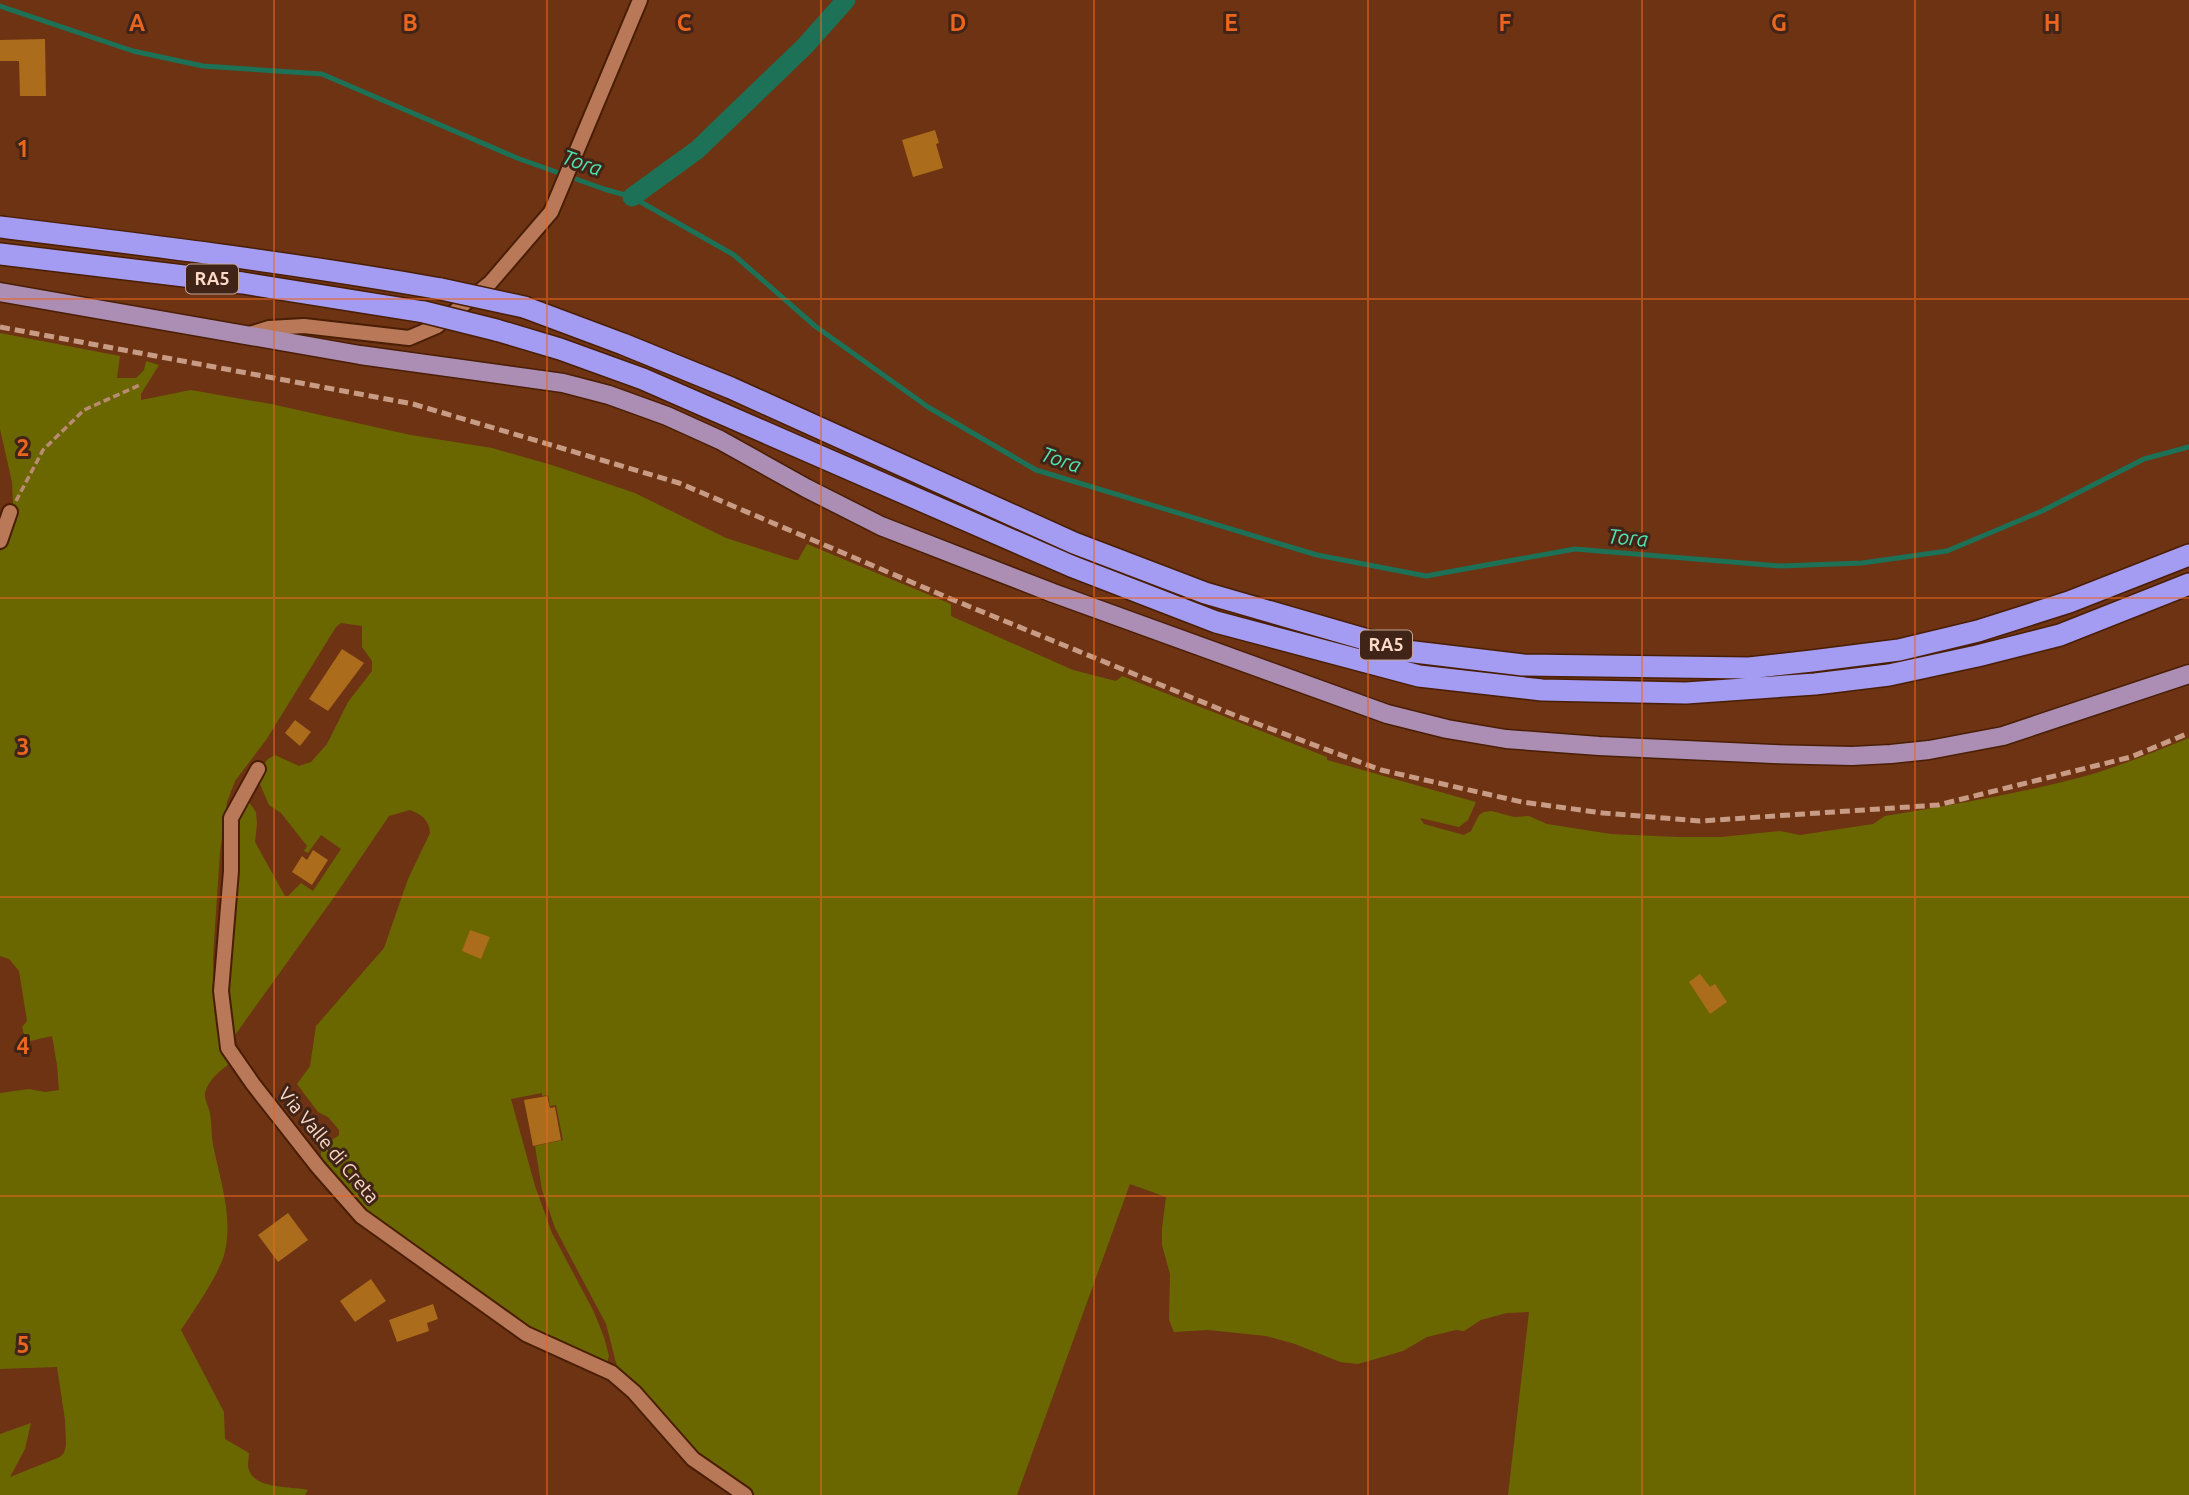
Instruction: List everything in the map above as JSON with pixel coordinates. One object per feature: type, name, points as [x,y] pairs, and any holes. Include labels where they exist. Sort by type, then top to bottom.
[{"type":"highway","name":"RA5","points":[[0,227],[372,276],[524,307],[731,388],[1097,552],[1205,593],[1406,650],[1523,665],[1749,668],[1837,658],[1899,650],[1978,631],[2069,602],[2189,555]]},
{"type":"highway","name":"RA5","points":[[0,254],[243,283],[424,312],[560,349],[643,379],[1071,566],[1216,622],[1419,676],[1542,690],[1686,693],[1815,684],[1889,675],[2060,635],[2189,584]]},
{"type":"main road","points":[[0,292],[360,355],[563,383],[609,395],[667,416],[720,440],[816,494],[881,526],[1053,593],[1387,714],[1447,729],[1506,739],[1599,746],[1773,754],[1891,754],[2003,736],[2189,674]]},
{"type":"street","points":[[245,336],[269,328],[303,326],[410,338],[437,326],[490,283],[551,212],[640,0]]},
{"type":"street","points":[[0,541],[10,512]]},
{"type":"street","name":"Via Valle di Creta","points":[[258,769],[231,818],[231,871],[221,991],[228,1048],[318,1167],[361,1216],[526,1334],[612,1373],[643,1402],[693,1458],[745,1495]]},
{"type":"path","points":[[10,512],[43,450],[84,410],[142,384]]},
{"type":"shaded area","points":[[0,333],[120,356],[117,378],[136,378],[144,370],[146,361],[159,365],[141,394],[141,400],[191,390],[271,404],[411,435],[492,448],[635,493],[726,538],[795,560],[798,560],[807,544],[951,604],[951,616],[1073,670],[1116,681],[1122,676],[1327,757],[1327,760],[1476,802],[1468,820],[1459,827],[1420,818],[1424,824],[1464,835],[1471,831],[1479,815],[1492,811],[1514,817],[1529,816],[1547,824],[1611,834],[1721,837],[1780,831],[1800,835],[1873,824],[1885,816],[2058,783],[2109,769],[2189,738],[2189,1495],[1508,1495],[1529,1312],[1507,1313],[1481,1320],[1464,1331],[1456,1330],[1427,1337],[1403,1351],[1358,1364],[1340,1362],[1266,1336],[1208,1330],[1174,1332],[1169,1320],[1170,1274],[1162,1245],[1166,1197],[1130,1184],[1017,1495],[748,1495],[706,1466],[620,1378],[606,1324],[555,1228],[542,1190],[535,1146],[563,1140],[556,1105],[550,1106],[548,1095],[542,1096],[542,1093],[511,1099],[535,1186],[552,1233],[594,1312],[604,1337],[609,1356],[606,1367],[524,1333],[367,1215],[321,1163],[321,1150],[310,1135],[321,1141],[328,1141],[339,1135],[339,1130],[328,1117],[318,1112],[297,1084],[310,1066],[316,1026],[384,948],[408,879],[430,833],[427,822],[421,816],[410,810],[389,816],[235,1035],[226,1036],[221,957],[241,791],[256,812],[255,842],[285,896],[301,883],[313,891],[341,849],[321,835],[308,853],[304,851],[307,846],[281,813],[269,805],[256,775],[268,759],[275,755],[299,766],[311,762],[327,744],[348,702],[372,671],[372,661],[362,647],[362,626],[341,623],[266,740],[235,781],[227,802],[220,852],[213,957],[214,1008],[218,1038],[229,1064],[212,1080],[205,1095],[225,1198],[227,1238],[219,1269],[181,1330],[224,1412],[225,1439],[249,1453],[248,1468],[253,1476],[267,1484],[308,1490],[305,1495],[0,1495],[0,1434],[31,1423],[25,1449],[10,1477],[60,1457],[66,1445],[57,1367],[0,1369],[0,1093],[29,1089],[45,1092],[59,1090],[52,1036],[26,1042],[22,1027],[27,1021],[19,971],[9,959],[0,956],[0,552],[13,504],[12,482],[0,429]]},
{"type":"building","points":[[45,39],[46,96],[20,96],[19,61],[0,61],[0,40]]},
{"type":"building","points":[[935,130],[943,168],[913,177],[902,140]]},
{"type":"building","points":[[342,649],[364,663],[328,711],[309,699]]},
{"type":"building","points":[[295,720],[311,732],[300,746],[285,733]]},
{"type":"building","points":[[313,850],[328,860],[312,885],[292,872],[302,856],[307,860]]},
{"type":"building","points":[[470,930],[490,937],[481,959],[462,951]]},
{"type":"building","points":[[1700,974],[1710,987],[1715,984],[1727,1002],[1710,1014],[1689,982]]},
{"type":"building","points":[[547,1096],[550,1108],[555,1107],[561,1140],[533,1146],[524,1100]]},
{"type":"building","points":[[288,1213],[308,1240],[278,1262],[258,1235]]},
{"type":"building","points":[[371,1279],[386,1301],[355,1322],[340,1301]]},
{"type":"building","points":[[433,1304],[438,1319],[427,1323],[429,1331],[397,1342],[389,1320]]},
{"type":"waterway","points":[[632,197],[697,150],[805,46],[846,0]]},
{"type":"waterway","name":"Tora","points":[[0,6],[133,51],[203,66],[322,74],[517,158],[632,197],[734,255],[815,326],[928,407],[1036,470],[1317,555],[1426,576],[1575,549],[1780,566],[1862,563],[1947,551],[2042,511],[2144,459],[2189,447]]},
{"type":"railway","points":[[0,327],[413,404],[679,483],[951,599],[1239,717],[1381,770],[1522,802],[1603,813],[1700,821],[1938,805],[2131,757],[2189,733]]}]
